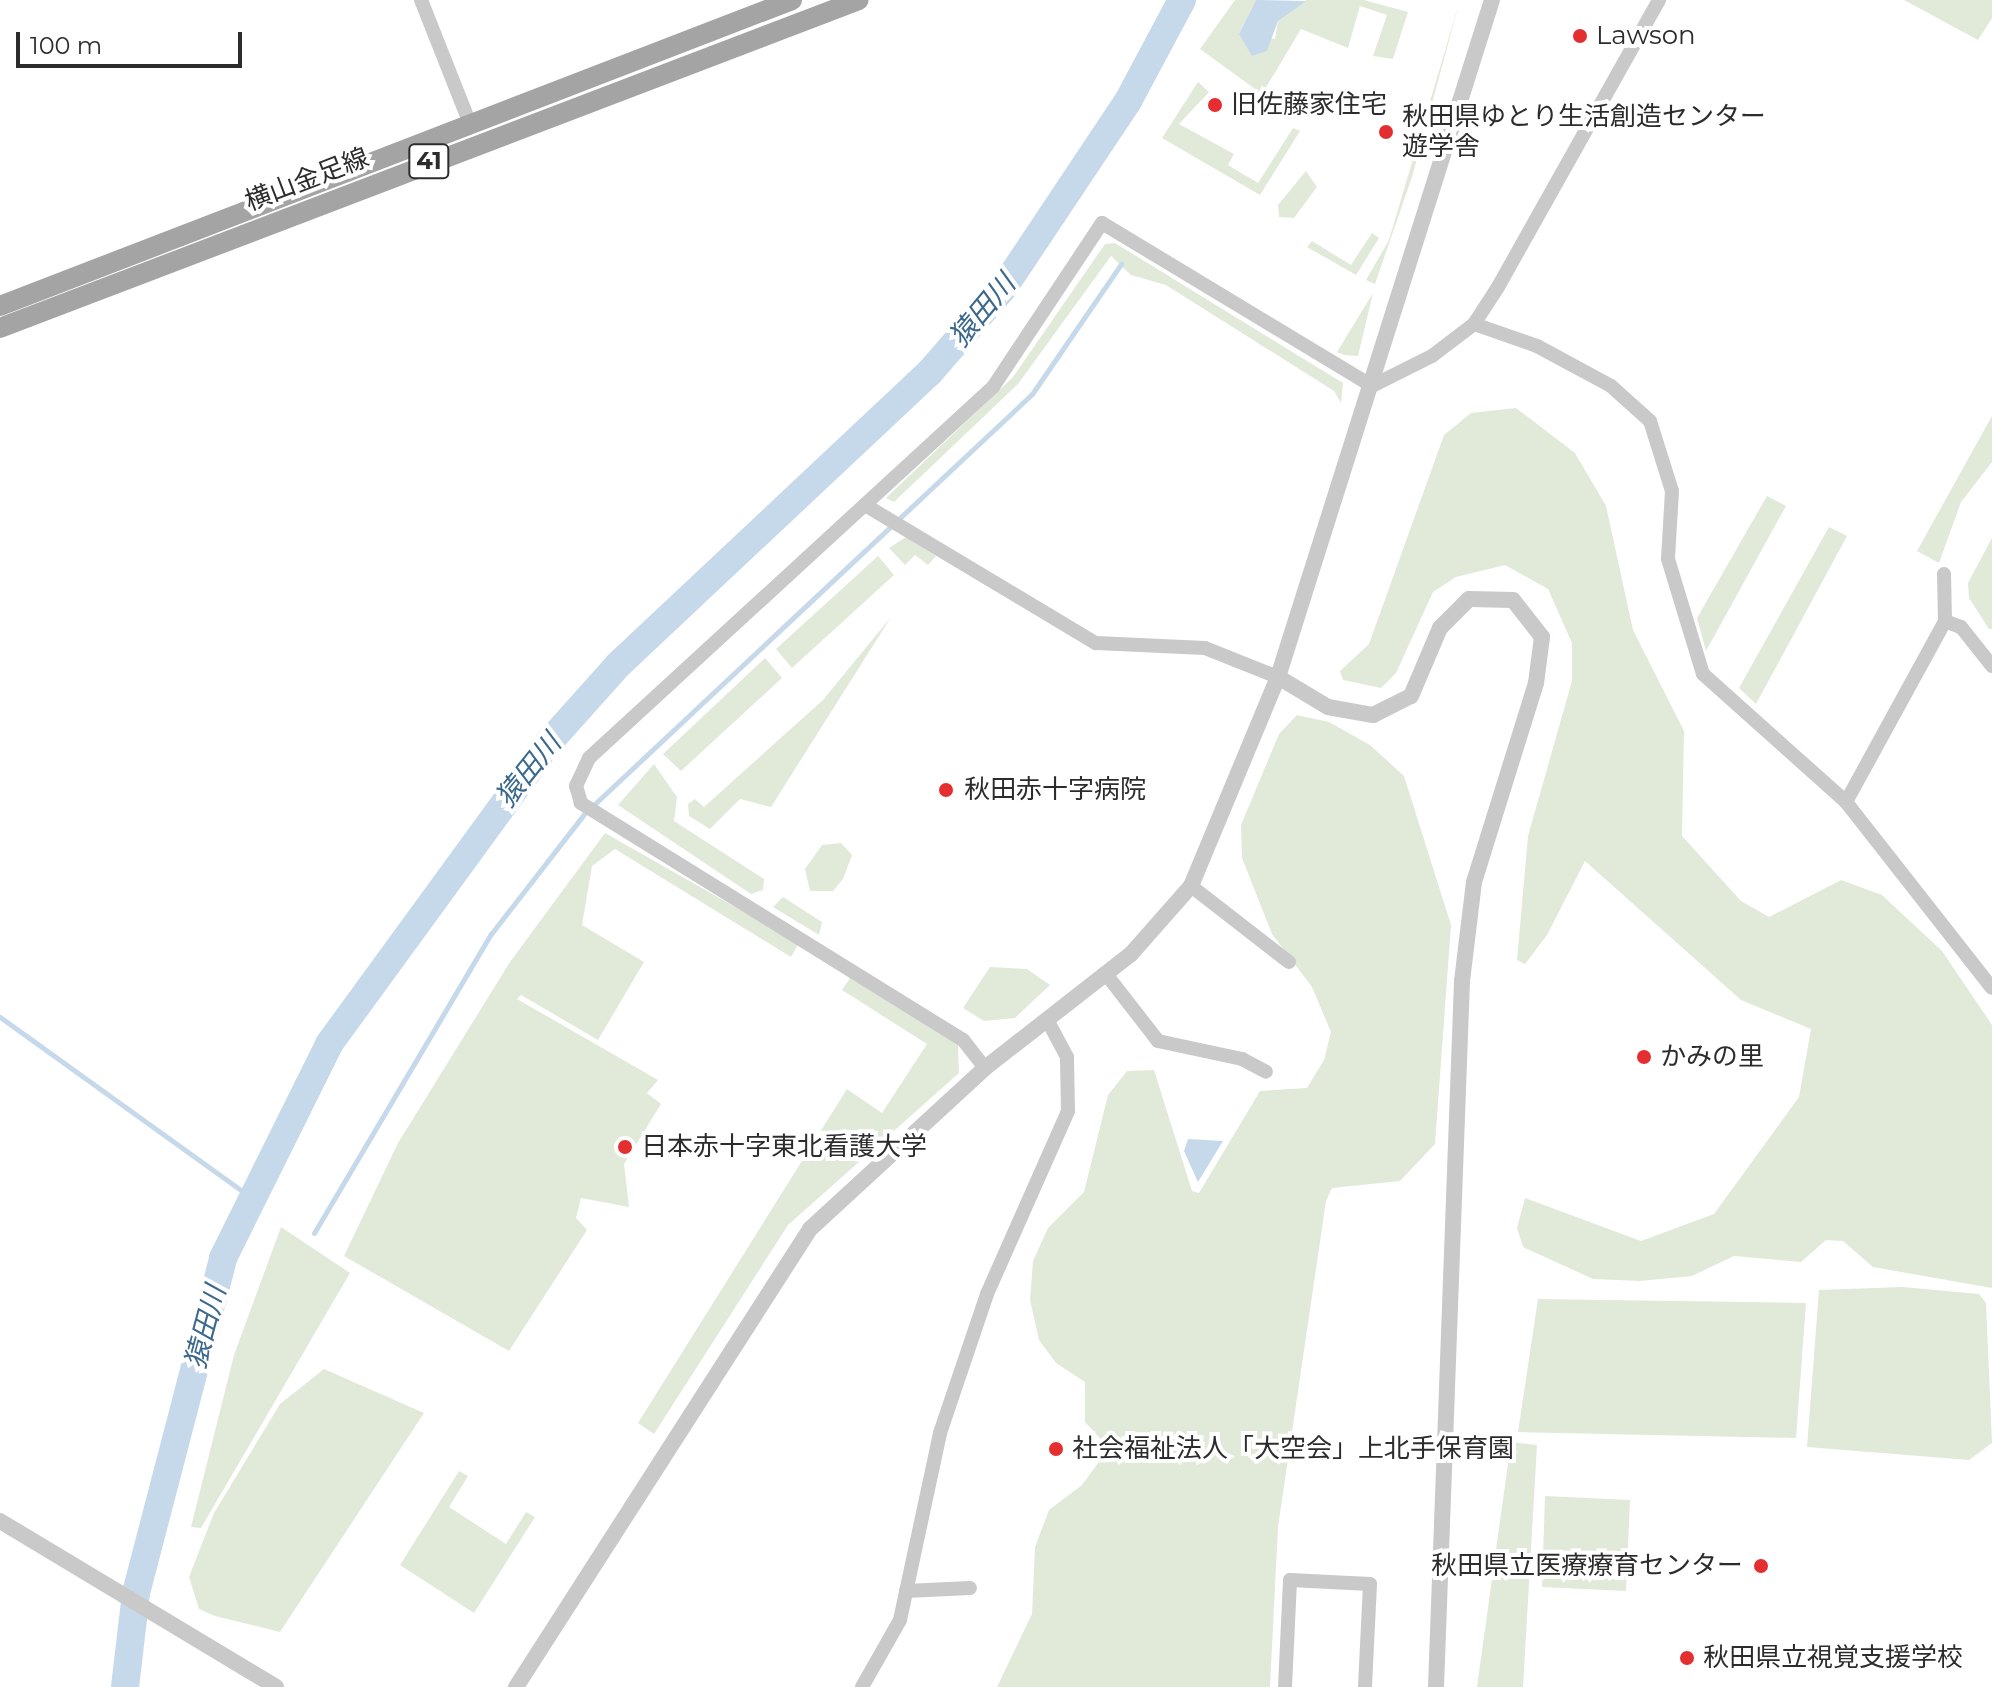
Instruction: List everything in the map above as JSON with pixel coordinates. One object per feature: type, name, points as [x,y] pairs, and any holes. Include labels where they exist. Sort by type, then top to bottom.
[{"type":"main road","name":"横山金足線","points":[[0,306],[792,0]]},
{"type":"main road","name":"横山金足線","points":[[0,328],[859,0]]},
{"type":"street","points":[[421,0],[470,124]]},
{"type":"street","points":[[516,1687],[810,1229],[985,1068],[1106,974],[1191,886],[1278,677],[1492,0]]},
{"type":"street","points":[[1372,386],[1474,324],[1659,0]]},
{"type":"street","points":[[985,1068],[963,1040],[590,808],[576,786],[589,758],[993,387],[1102,223],[1372,386]]},
{"type":"street","points":[[1474,324],[1586,372],[1650,421],[1672,491],[1668,559],[1703,674],[1846,802],[1992,988]]},
{"type":"street","points":[[865,505],[1096,643],[1205,648],[1278,677],[1328,707],[1373,715],[1411,696],[1440,628],[1469,599],[1513,600],[1542,637],[1536,683],[1474,882],[1462,981],[1436,1687]]},
{"type":"street","points":[[1846,802],[1945,621],[1944,574]]},
{"type":"street","points":[[1945,621],[1961,627],[1992,666]]},
{"type":"street","points":[[1191,886],[1289,962]]},
{"type":"street","points":[[1106,974],[1158,1041],[1242,1059],[1266,1072]]},
{"type":"street","points":[[862,1687],[900,1620],[949,1400],[987,1294],[1068,1111],[1067,1057],[1048,1022]]},
{"type":"street","points":[[0,1521],[276,1687]]},
{"type":"street","points":[[1285,1687],[1290,1580],[1370,1584],[1365,1687]]},
{"type":"street","points":[[906,1591],[970,1588]]},
{"type":"green space","points":[[1235,0],[1256,0],[1239,34],[1275,39],[1278,21],[1306,0],[1364,0],[1408,12],[1393,59],[1373,56],[1387,15],[1360,6],[1348,48],[1301,29],[1262,94],[1200,49]]},
{"type":"green space","points":[[1460,0],[1412,177],[1375,284],[1366,280],[1389,240]]},
{"type":"green space","points":[[1904,0],[1992,0],[1992,18],[1978,40]]},
{"type":"green space","points":[[1198,82],[1209,92],[1179,124],[1234,154],[1228,165],[1258,183],[1293,128],[1300,131],[1260,195],[1162,138]]},
{"type":"green space","points":[[1306,171],[1317,187],[1294,218],[1279,217],[1278,205]]},
{"type":"green space","points":[[1372,233],[1379,238],[1356,275],[1307,247],[1312,241],[1351,265]]},
{"type":"green space","points":[[1115,243],[1343,383],[1341,403],[1334,391],[1166,285],[1131,275],[1111,256],[1018,384],[894,502],[886,498],[1013,377],[1105,244]]},
{"type":"green space","points":[[1373,293],[1358,356],[1337,352]]},
{"type":"green space","points":[[1516,408],[1575,453],[1606,506],[1633,630],[1684,731],[1682,836],[1741,901],[1769,917],[1841,880],[1882,895],[1942,951],[1992,1025],[1992,1288],[1873,1267],[1843,1241],[1826,1240],[1801,1262],[1734,1256],[1692,1276],[1640,1281],[1593,1279],[1523,1247],[1517,1228],[1525,1198],[1641,1241],[1714,1214],[1799,1097],[1811,1029],[1741,1000],[1585,861],[1547,935],[1525,964],[1517,960],[1528,836],[1572,681],[1572,643],[1548,589],[1505,565],[1456,577],[1433,592],[1396,673],[1381,688],[1343,680],[1340,671],[1369,644],[1444,435],[1471,413]]},
{"type":"green space","points":[[1992,416],[1992,462],[1961,502],[1939,563],[1917,551]]},
{"type":"green space","points":[[1767,496],[1786,506],[1706,651],[1697,618]]},
{"type":"green space","points":[[1829,527],[1847,536],[1756,704],[1739,688]]},
{"type":"green space","points":[[906,537],[936,556],[928,565],[915,555],[905,565],[889,548]]},
{"type":"green space","points":[[1992,538],[1992,629],[1989,629],[1969,598],[1968,583]]},
{"type":"green space","points":[[878,556],[894,575],[792,668],[776,649]]},
{"type":"green space","points":[[891,617],[771,807],[740,799],[710,829],[689,816],[688,804],[695,799],[704,807],[823,700]]},
{"type":"green space","points":[[765,658],[782,678],[681,771],[663,754]]},
{"type":"green space","points":[[1297,715],[1329,722],[1370,745],[1404,776],[1451,925],[1435,1144],[1400,1181],[1332,1188],[1326,1201],[1278,1527],[1270,1687],[997,1687],[1032,1614],[1035,1547],[1049,1510],[1082,1485],[1109,1448],[1085,1422],[1085,1382],[1056,1363],[1039,1340],[1030,1300],[1033,1261],[1048,1228],[1084,1192],[1108,1095],[1127,1071],[1154,1070],[1192,1191],[1199,1193],[1260,1091],[1307,1088],[1324,1060],[1331,1032],[1312,987],[1272,934],[1242,858],[1241,825],[1279,734]]},
{"type":"green space","points":[[654,764],[677,797],[674,821],[764,879],[763,890],[751,894],[618,805]]},
{"type":"green space","points":[[605,833],[799,943],[791,957],[615,849],[592,866],[582,925],[644,962],[598,1040],[521,995],[517,999],[658,1080],[647,1093],[661,1104],[624,1164],[629,1207],[581,1198],[576,1218],[587,1230],[509,1351],[344,1256],[398,1143],[510,962]]},
{"type":"green space","points":[[841,843],[852,855],[843,879],[833,891],[810,891],[805,869],[822,845]]},
{"type":"green space","points":[[783,897],[822,922],[819,935],[773,907]]},
{"type":"green space","points":[[990,967],[1027,969],[1050,985],[1015,1018],[984,1021],[963,1008]]},
{"type":"green space","points":[[852,975],[958,1045],[959,1073],[788,1225],[654,1434],[638,1423],[847,1089],[882,1113],[927,1044],[842,990]]},
{"type":"green space","points":[[281,1227],[350,1273],[201,1528],[191,1527],[234,1355]]},
{"type":"green space","points":[[1903,1287],[1979,1294],[1986,1303],[1992,1443],[1969,1460],[1807,1447],[1819,1290]]},
{"type":"green space","points":[[1538,1299],[1806,1303],[1796,1438],[1518,1432]]},
{"type":"green space","points":[[324,1369],[424,1413],[280,1632],[199,1609],[189,1577],[214,1513],[280,1404]]},
{"type":"green space","points":[[1511,1442],[1537,1445],[1523,1687],[1477,1687]]},
{"type":"green space","points":[[459,1471],[468,1476],[449,1507],[506,1544],[526,1512],[535,1517],[474,1613],[400,1565]]},
{"type":"green space","points":[[1545,1496],[1630,1500],[1626,1591],[1542,1587]]},
{"type":"water","points":[[1256,0],[1306,1],[1278,21],[1267,51],[1252,56],[1239,34]]},
{"type":"water","points":[[1188,1139],[1223,1141],[1198,1182],[1184,1151]]},
{"type":"waterway","name":"猿田川","points":[[125,1687],[136,1593],[223,1258],[329,1044],[551,740],[618,665],[930,372],[1004,287],[1128,101],[1182,0]]},
{"type":"waterway","points":[[314,1233],[491,934],[585,813],[1032,394],[1121,264]]},
{"type":"waterway","points":[[0,1017],[248,1195]]},
{"type":"place","name":"Lawson","points":[[1580,36]]},
{"type":"place","name":"旧佐藤家住宅","points":[[1215,105]]},
{"type":"place","name":"秋田県ゆとり生活創造センター 遊学舎","points":[[1386,132]]},
{"type":"place","name":"秋田赤十字病院","points":[[946,790]]},
{"type":"place","name":"かみの里","points":[[1644,1057]]},
{"type":"place","name":"日本赤十字東北看護大学","points":[[625,1147]]},
{"type":"place","name":"社会福祉法人「大空会」上北手保育園","points":[[1056,1449]]},
{"type":"place","name":"秋田県立医療療育センター","points":[[1761,1566]]},
{"type":"place","name":"秋田県立視覚支援学校","points":[[1687,1658]]}]
